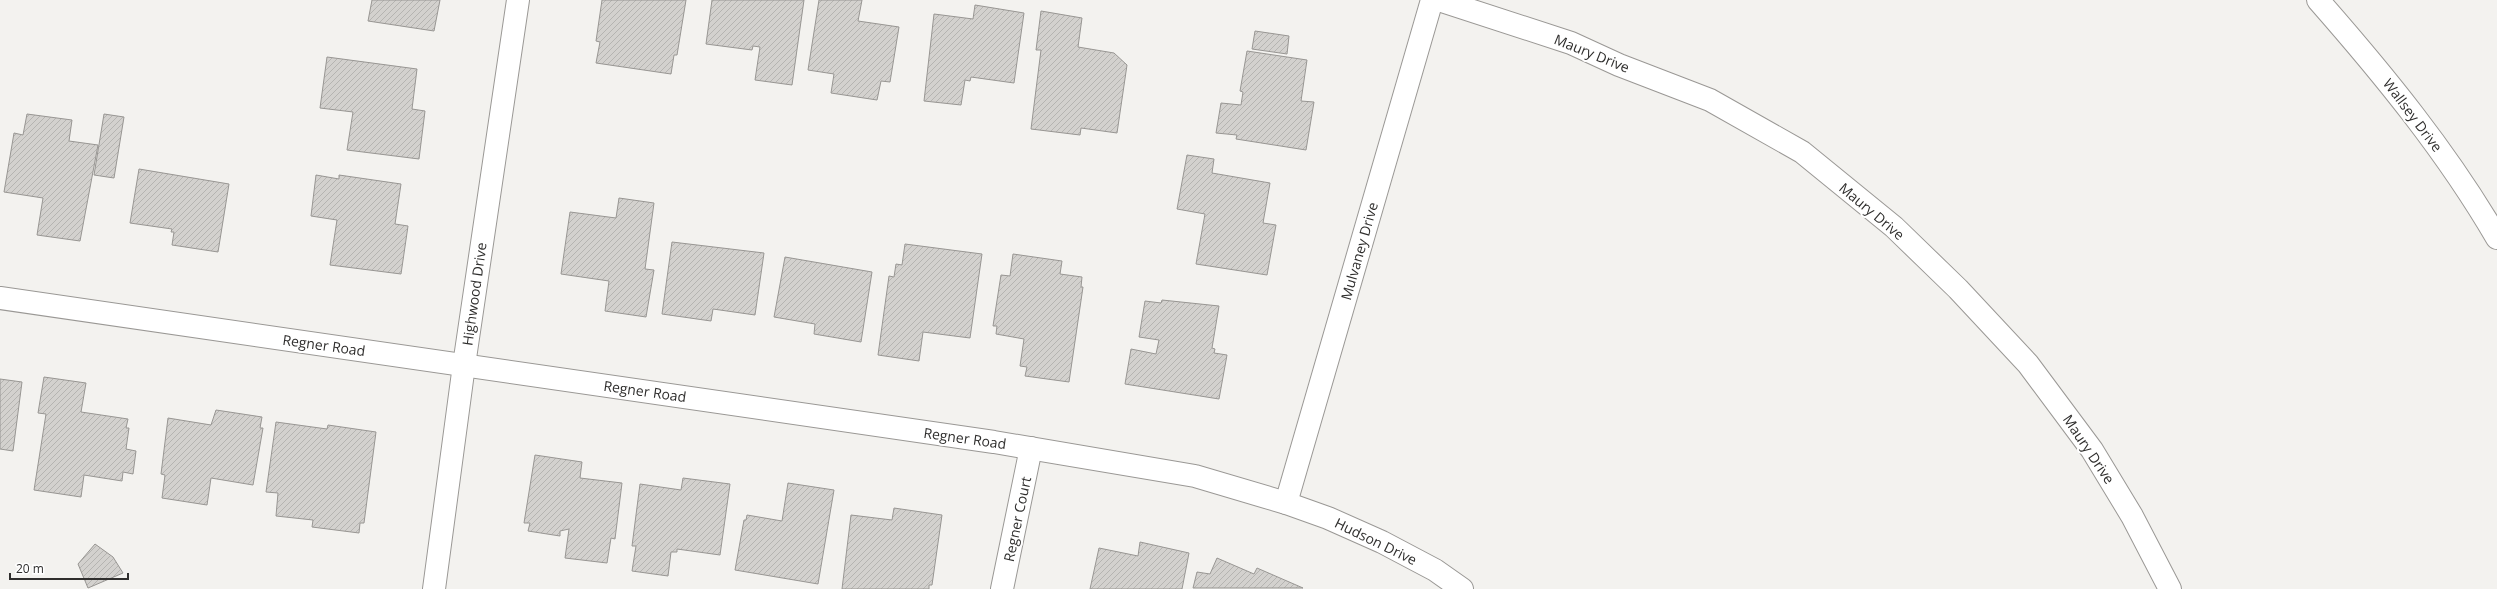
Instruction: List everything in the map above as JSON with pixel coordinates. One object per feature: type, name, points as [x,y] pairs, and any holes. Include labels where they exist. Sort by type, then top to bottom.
[{"type":"street","name":"Highwood Drive","points":[[434,589],[464,365],[518,0]]},
{"type":"street","name":"Mulvaney Drive","points":[[1286,503],[1432,0]]},
{"type":"street","name":"Maury Drive","points":[[1439,0],[1571,43],[1619,65],[1710,100],[1802,152],[1894,227],[1958,289],[2028,364],[2092,450],[2132,516],[2170,589]]},
{"type":"street","name":"Wallsey Drive","points":[[2318,0],[2374,64],[2425,130],[2483,213],[2497,238]]},
{"type":"street","name":"Regner Road","points":[[0,298],[1031,448],[1195,476],[1286,503]]},
{"type":"street","name":"Regner Court","points":[[1002,589],[1031,448]]},
{"type":"street","name":"Hudson Drive","points":[[1286,503],[1382,542],[1435,570],[1462,589]]},
{"type":"building","points":[[372,0],[440,0],[434,31],[368,21]]},
{"type":"building","points":[[602,0],[686,0],[677,55],[674,55],[671,74],[596,63],[600,42],[596,41]]},
{"type":"building","points":[[712,0],[804,0],[792,85],[755,80],[760,47],[753,46],[752,50],[706,44]]},
{"type":"building","points":[[819,0],[862,0],[858,21],[899,27],[890,82],[881,81],[877,100],[831,93],[834,74],[808,70]]},
{"type":"building","points":[[975,5],[1024,13],[1014,83],[971,77],[970,81],[965,80],[961,105],[924,101],[934,14],[973,19]]},
{"type":"building","points":[[1041,11],[1082,18],[1078,47],[1114,53],[1127,65],[1117,133],[1081,128],[1080,135],[1031,129],[1041,50],[1036,50]]},
{"type":"building","points":[[1255,31],[1289,36],[1287,54],[1252,49]]},
{"type":"building","points":[[1247,51],[1307,60],[1301,101],[1314,102],[1306,150],[1236,139],[1237,135],[1216,133],[1221,103],[1241,105],[1243,92],[1240,91]]},
{"type":"building","points":[[327,57],[417,69],[412,109],[425,111],[419,159],[347,150],[353,112],[320,108]]},
{"type":"building","points":[[27,114],[72,120],[69,141],[98,145],[80,241],[37,235],[43,198],[4,192],[14,133],[23,135]]},
{"type":"building","points":[[104,114],[124,117],[114,178],[94,175]]},
{"type":"building","points":[[1187,155],[1214,159],[1212,173],[1270,183],[1263,223],[1276,225],[1267,275],[1196,264],[1205,214],[1177,209]]},
{"type":"building","points":[[139,169],[229,184],[218,252],[172,245],[174,232],[171,232],[172,229],[130,223]]},
{"type":"building","points":[[316,175],[339,179],[339,175],[401,184],[395,224],[408,226],[401,274],[330,265],[337,220],[311,216]]},
{"type":"building","points":[[619,198],[654,203],[645,269],[654,270],[646,317],[605,311],[609,281],[561,274],[570,212],[616,218]]},
{"type":"building","points":[[672,242],[764,253],[755,315],[713,309],[711,321],[662,314]]},
{"type":"building","points":[[905,244],[982,254],[970,338],[923,332],[919,361],[878,355],[889,276],[894,277],[896,264],[902,265]]},
{"type":"building","points":[[1013,254],[1062,261],[1060,274],[1082,277],[1081,287],[1083,287],[1069,382],[1025,376],[1027,367],[1020,366],[1024,339],[996,334],[997,326],[993,326],[1001,275],[1010,276]]},
{"type":"building","points":[[785,257],[872,272],[861,342],[814,334],[815,324],[774,317]]},
{"type":"building","points":[[1162,300],[1219,306],[1212,348],[1215,349],[1214,353],[1227,355],[1219,399],[1125,384],[1131,349],[1156,354],[1159,340],[1139,337],[1145,301],[1161,303]]},
{"type":"building","points":[[44,377],[86,383],[81,412],[128,419],[126,428],[129,428],[126,449],[136,451],[133,474],[123,472],[122,481],[84,475],[81,497],[34,490],[46,414],[38,413]]},
{"type":"building","points":[[0,379],[22,382],[13,451],[0,449]]},
{"type":"building","points":[[216,410],[262,417],[260,428],[263,428],[253,485],[211,478],[207,505],[162,498],[165,475],[161,474],[168,418],[211,425]]},
{"type":"building","points":[[276,422],[327,429],[328,425],[376,432],[364,523],[360,523],[359,533],[312,527],[313,520],[276,516],[278,493],[266,492]]},
{"type":"building","points":[[535,455],[582,462],[580,478],[622,483],[615,539],[611,538],[607,563],[565,558],[569,529],[560,531],[560,536],[528,531],[530,523],[524,523]]},
{"type":"building","points":[[683,478],[730,484],[720,555],[677,549],[677,552],[671,552],[668,576],[632,571],[636,546],[632,546],[640,484],[681,490]]},
{"type":"building","points":[[788,483],[834,490],[818,584],[735,570],[744,520],[746,520],[747,515],[782,521]]},
{"type":"building","points":[[894,508],[942,515],[932,585],[929,585],[929,589],[842,589],[851,515],[892,520]]},
{"type":"building","points":[[1140,542],[1189,553],[1182,589],[1090,589],[1099,548],[1138,556]]},
{"type":"building","points":[[95,544],[113,557],[123,573],[88,588],[78,564]]},
{"type":"building","points":[[1217,558],[1254,574],[1257,568],[1303,588],[1193,588],[1197,572],[1210,574]]}]
